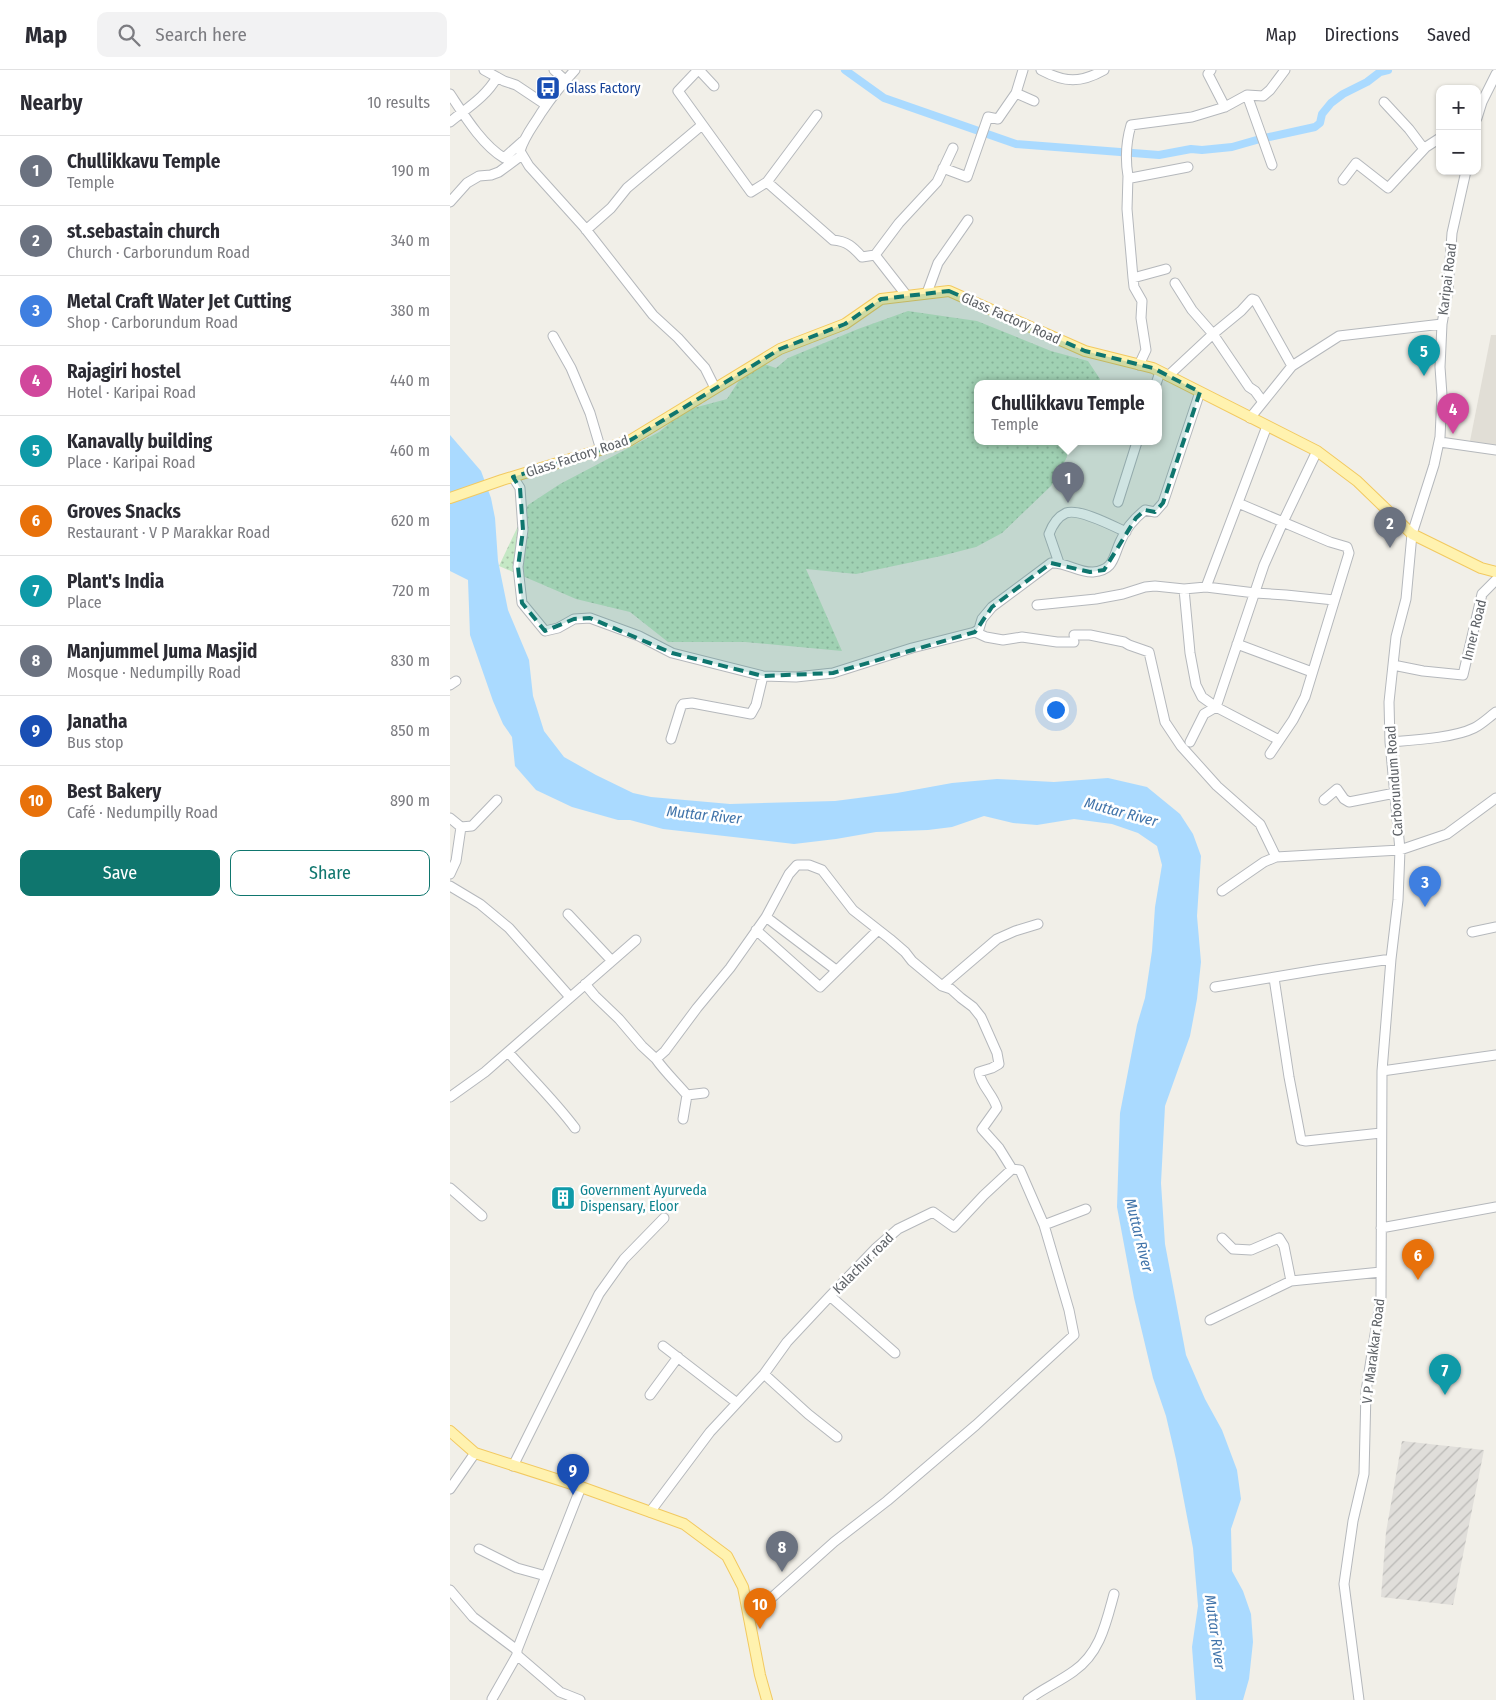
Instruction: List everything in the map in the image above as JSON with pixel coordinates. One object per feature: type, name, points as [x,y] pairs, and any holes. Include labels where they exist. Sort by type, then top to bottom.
[{"type":"main road","name":"Glass Factory Road","points":[[450,498],[507,478],[628,441],[780,349],[845,324],[881,299],[949,291],[1086,351],[1153,368],[1317,450],[1358,481],[1412,534],[1480,568],[1496,572]]},
{"type":"main road","points":[[450,1431],[475,1453],[581,1487],[684,1524],[727,1556],[743,1587],[760,1675],[767,1700]]},
{"type":"street","points":[[484,70],[516,85],[546,105]]},
{"type":"street","points":[[554,70],[565,80]]},
{"type":"street","points":[[450,94],[475,130],[504,158],[523,141],[546,105],[575,70]]},
{"type":"street","points":[[714,86],[699,70],[678,92],[751,192],[767,182],[816,115]]},
{"type":"street","points":[[943,168],[967,177],[988,117],[998,119],[1016,93],[1023,70]]},
{"type":"street","points":[[1041,70],[1054,77],[1075,81],[1092,77],[1104,70]]},
{"type":"street","points":[[1211,70],[1208,74],[1225,107]]},
{"type":"street","points":[[1139,364],[1146,350],[1141,318],[1142,301],[1134,287],[1127,209],[1128,176],[1126,153],[1131,125],[1192,117],[1225,107],[1247,95],[1263,96],[1285,70]]},
{"type":"street","points":[[1481,105],[1496,74]]},
{"type":"street","points":[[450,122],[474,104],[497,77]]},
{"type":"street","points":[[1016,93],[1034,101]]},
{"type":"street","points":[[1247,95],[1272,165]]},
{"type":"street","points":[[1384,102],[1409,129],[1424,149]]},
{"type":"street","points":[[586,230],[611,208],[627,188],[702,125]]},
{"type":"street","points":[[523,141],[520,151],[529,166],[586,230],[653,315],[678,338],[704,368],[715,388]]},
{"type":"street","points":[[1343,180],[1356,163],[1388,188],[1424,149],[1436,141]]},
{"type":"street","points":[[767,182],[833,240],[844,241],[853,246],[862,257],[875,254],[899,223],[937,182],[953,148]]},
{"type":"street","points":[[450,202],[467,184],[479,176],[499,172],[522,154]]},
{"type":"street","points":[[1128,176],[1131,178],[1188,167]]},
{"type":"street","name":"Karipai Road","points":[[1412,534],[1440,442],[1442,324],[1448,290],[1452,233],[1465,175]]},
{"type":"street","points":[[927,293],[938,263],[968,220]]},
{"type":"street","points":[[875,254],[907,296]]},
{"type":"street","points":[[1133,278],[1166,269]]},
{"type":"street","points":[[1175,283],[1192,310],[1213,334],[1249,387],[1255,391],[1262,402]]},
{"type":"street","points":[[1159,380],[1241,311],[1252,299],[1255,300],[1292,366]]},
{"type":"street","points":[[1250,418],[1292,366],[1344,335],[1442,324]]},
{"type":"street","points":[[553,336],[571,368],[590,413],[601,450]]},
{"type":"street","points":[[507,478],[520,488],[523,530],[518,567],[522,603],[545,631],[558,628],[574,619],[590,618],[639,636],[672,653],[763,676],[796,677],[833,673],[912,648],[975,632],[979,629],[982,619],[992,607],[1051,564],[1059,563],[1090,572],[1104,570],[1111,563],[1126,532],[1136,518],[1145,510],[1155,512],[1163,503],[1200,392]]},
{"type":"street","points":[[1206,587],[1267,426]]},
{"type":"street","points":[[1440,442],[1496,450]]},
{"type":"street","points":[[1118,502],[1136,445]]},
{"type":"street","points":[[1190,742],[1204,714],[1216,707],[1264,565],[1317,450]]},
{"type":"street","points":[[1238,503],[1330,542],[1347,547],[1349,554],[1305,697],[1294,720],[1270,754]]},
{"type":"street","points":[[1059,563],[1049,534],[1053,525],[1067,512],[1085,515],[1126,532]]},
{"type":"street","name":"Carborundum Road","points":[[1386,1029],[1391,959],[1398,900],[1400,850],[1388,702],[1396,637],[1406,599],[1412,534]]},
{"type":"street","name":"Inner Road","points":[[1393,665],[1423,671],[1463,675],[1482,594],[1496,580]]},
{"type":"street","points":[[1037,605],[1096,599],[1155,586],[1184,589],[1206,587],[1334,600]]},
{"type":"street","points":[[1184,589],[1190,653],[1196,685],[1202,697],[1216,707],[1279,740]]},
{"type":"street","points":[[975,632],[986,638],[1003,640],[1022,637],[1057,642],[1090,635],[1124,642],[1149,652],[1165,722],[1181,746],[1217,786],[1260,824],[1276,857]]},
{"type":"street","points":[[1237,644],[1312,672]]},
{"type":"street","points":[[671,739],[680,707],[683,704],[692,703],[751,714],[756,705],[763,676]]},
{"type":"street","points":[[1390,742],[1444,736],[1474,728],[1496,712]]},
{"type":"street","points":[[1324,800],[1337,789],[1344,799],[1350,802],[1395,794]]},
{"type":"street","points":[[1222,891],[1264,862],[1276,857],[1400,850],[1447,834],[1496,798]]},
{"type":"street","points":[[450,818],[461,827],[472,826],[497,800]]},
{"type":"street","points":[[450,874],[456,861],[461,827]]},
{"type":"street","points":[[656,1059],[665,1051],[730,968],[766,917],[789,874],[797,865],[809,865],[822,870],[853,910],[890,939],[912,961],[942,986],[951,989],[973,1007],[981,1016],[993,1043],[999,1064],[979,1072],[980,1082],[994,1098],[997,1108],[982,1129],[1003,1153],[1012,1169],[1020,1170],[1044,1225],[1074,1335],[993,1410],[924,1470],[834,1542],[749,1618]]},
{"type":"street","points":[[450,886],[480,904],[509,928],[570,997]]},
{"type":"street","points":[[568,914],[612,961]]},
{"type":"street","points":[[766,917],[836,970]]},
{"type":"street","points":[[942,986],[997,939],[1038,924]]},
{"type":"street","points":[[1472,932],[1496,927]]},
{"type":"street","points":[[756,930],[820,986],[836,970],[842,967],[878,930]]},
{"type":"street","points":[[450,1097],[485,1072],[636,940]]},
{"type":"street","points":[[1215,987],[1391,959]]},
{"type":"street","points":[[1274,978],[1301,1140],[1381,1133]]},
{"type":"street","points":[[585,984],[656,1059],[667,1075],[687,1095],[683,1119]]},
{"type":"street","name":"V P Marakkar Road","points":[[1359,1700],[1344,1584],[1364,1474],[1366,1391],[1381,1297],[1382,1071],[1386,1029]]},
{"type":"street","points":[[508,1052],[544,1093],[560,1108],[575,1128]]},
{"type":"street","points":[[1382,1071],[1496,1055]]},
{"type":"street","points":[[687,1095],[704,1093]]},
{"type":"street","name":"Kalachur road","points":[[650,1512],[710,1432],[764,1374],[787,1342],[875,1249],[898,1229],[933,1212],[954,1228],[984,1195],[1012,1169]]},
{"type":"street","points":[[450,1188],[482,1216]]},
{"type":"street","points":[[1381,1228],[1496,1207]]},
{"type":"street","points":[[1044,1225],[1086,1209]]},
{"type":"street","points":[[514,1466],[599,1294],[624,1259],[664,1218]]},
{"type":"street","points":[[1222,1238],[1234,1249],[1250,1250],[1279,1238],[1284,1246],[1291,1281]]},
{"type":"street","points":[[1210,1320],[1291,1281],[1381,1272]]},
{"type":"street","points":[[830,1296],[895,1353]]},
{"type":"street","points":[[664,1346],[737,1403]]},
{"type":"street","points":[[650,1395],[678,1357]]},
{"type":"street","points":[[764,1374],[808,1414],[837,1437]]},
{"type":"street","points":[[450,1489],[475,1453]]},
{"type":"street","points":[[492,1699],[517,1653],[581,1487]]},
{"type":"street","points":[[479,1549],[517,1568],[546,1576]]},
{"type":"street","points":[[450,1590],[473,1617],[560,1692],[580,1700]]},
{"type":"street","points":[[1028,1700],[1075,1670],[1090,1655],[1102,1637],[1114,1594]]},
{"type":"highlighted area","points":[[949,291],[1085,351],[1153,368],[1200,392],[1163,503],[1155,512],[1145,510],[1136,518],[1104,570],[1090,572],[1051,563],[992,607],[975,632],[833,673],[763,676],[672,653],[590,618],[574,619],[545,631],[522,603],[518,567],[523,530],[520,488],[513,477],[629,441],[780,349],[845,324],[881,299]]},
{"type":"shaded area","points":[[1491,335],[1496,335],[1496,446],[1469,446]]},
{"type":"shaded area","points":[[1402,1441],[1484,1450],[1453,1605],[1381,1597],[1386,1532]]},
{"type":"green space","points":[[908,311],[977,321],[1051,351],[1088,361],[1100,379],[974,380],[974,445],[1070,445],[1066,459],[1051,486],[1002,533],[976,547],[856,574],[806,569],[842,651],[745,642],[668,642],[630,612],[576,599],[499,566],[528,505],[560,484],[659,432],[686,410],[727,399],[740,379],[758,362],[776,368],[788,358]]},
{"type":"water","name":"Muttar River","points":[[450,435],[481,471],[491,498],[495,518],[498,561],[508,610],[529,660],[533,696],[544,731],[564,757],[596,775],[633,793],[651,797],[730,804],[835,801],[897,793],[952,783],[997,779],[1054,782],[1108,778],[1147,787],[1180,814],[1193,834],[1201,856],[1197,916],[1201,962],[1190,1036],[1165,1106],[1161,1183],[1165,1244],[1186,1355],[1205,1399],[1222,1430],[1237,1470],[1241,1499],[1231,1529],[1232,1571],[1243,1591],[1251,1614],[1253,1642],[1249,1679],[1243,1700],[1196,1700],[1192,1647],[1198,1606],[1193,1548],[1166,1416],[1153,1378],[1134,1298],[1117,1207],[1120,1113],[1137,1025],[1145,998],[1152,951],[1155,907],[1162,865],[1157,846],[1138,833],[1112,824],[1074,819],[1037,825],[1013,823],[984,816],[952,827],[876,832],[794,844],[663,829],[630,820],[618,820],[572,807],[536,790],[515,766],[512,737],[503,724],[493,701],[470,635],[468,580],[450,571]]},
{"type":"waterway","points":[[845,70],[884,98],[1016,144],[1159,155],[1191,149],[1202,150],[1232,147],[1315,127],[1320,123],[1322,114],[1331,103],[1343,94],[1367,82],[1380,72],[1388,70]]},
{"type":"place","name":"Glass Factory","points":[[548,88]]},
{"type":"place","name":"Kanavally building","points":[[1424,376]]},
{"type":"place","name":"Rajagiri hostel","points":[[1453,434]]},
{"type":"place","name":"Chullikkavu Temple","points":[[1068,503]]},
{"type":"place","name":"st.sebastain church","points":[[1390,548]]},
{"type":"place","name":"Metal Craft Water Jet Cutting","points":[[1425,907]]},
{"type":"place","name":"Government Ayurveda Dispensary, Eloor","points":[[563,1198]]},
{"type":"place","name":"Groves Snacks","points":[[1418,1280]]},
{"type":"place","name":"Plant's India","points":[[1445,1395]]},
{"type":"place","name":"Janatha","points":[[573,1495]]},
{"type":"place","name":"Manjummel Juma Masjid","points":[[782,1572]]},
{"type":"place","name":"Best Bakery","points":[[760,1629]]}]
